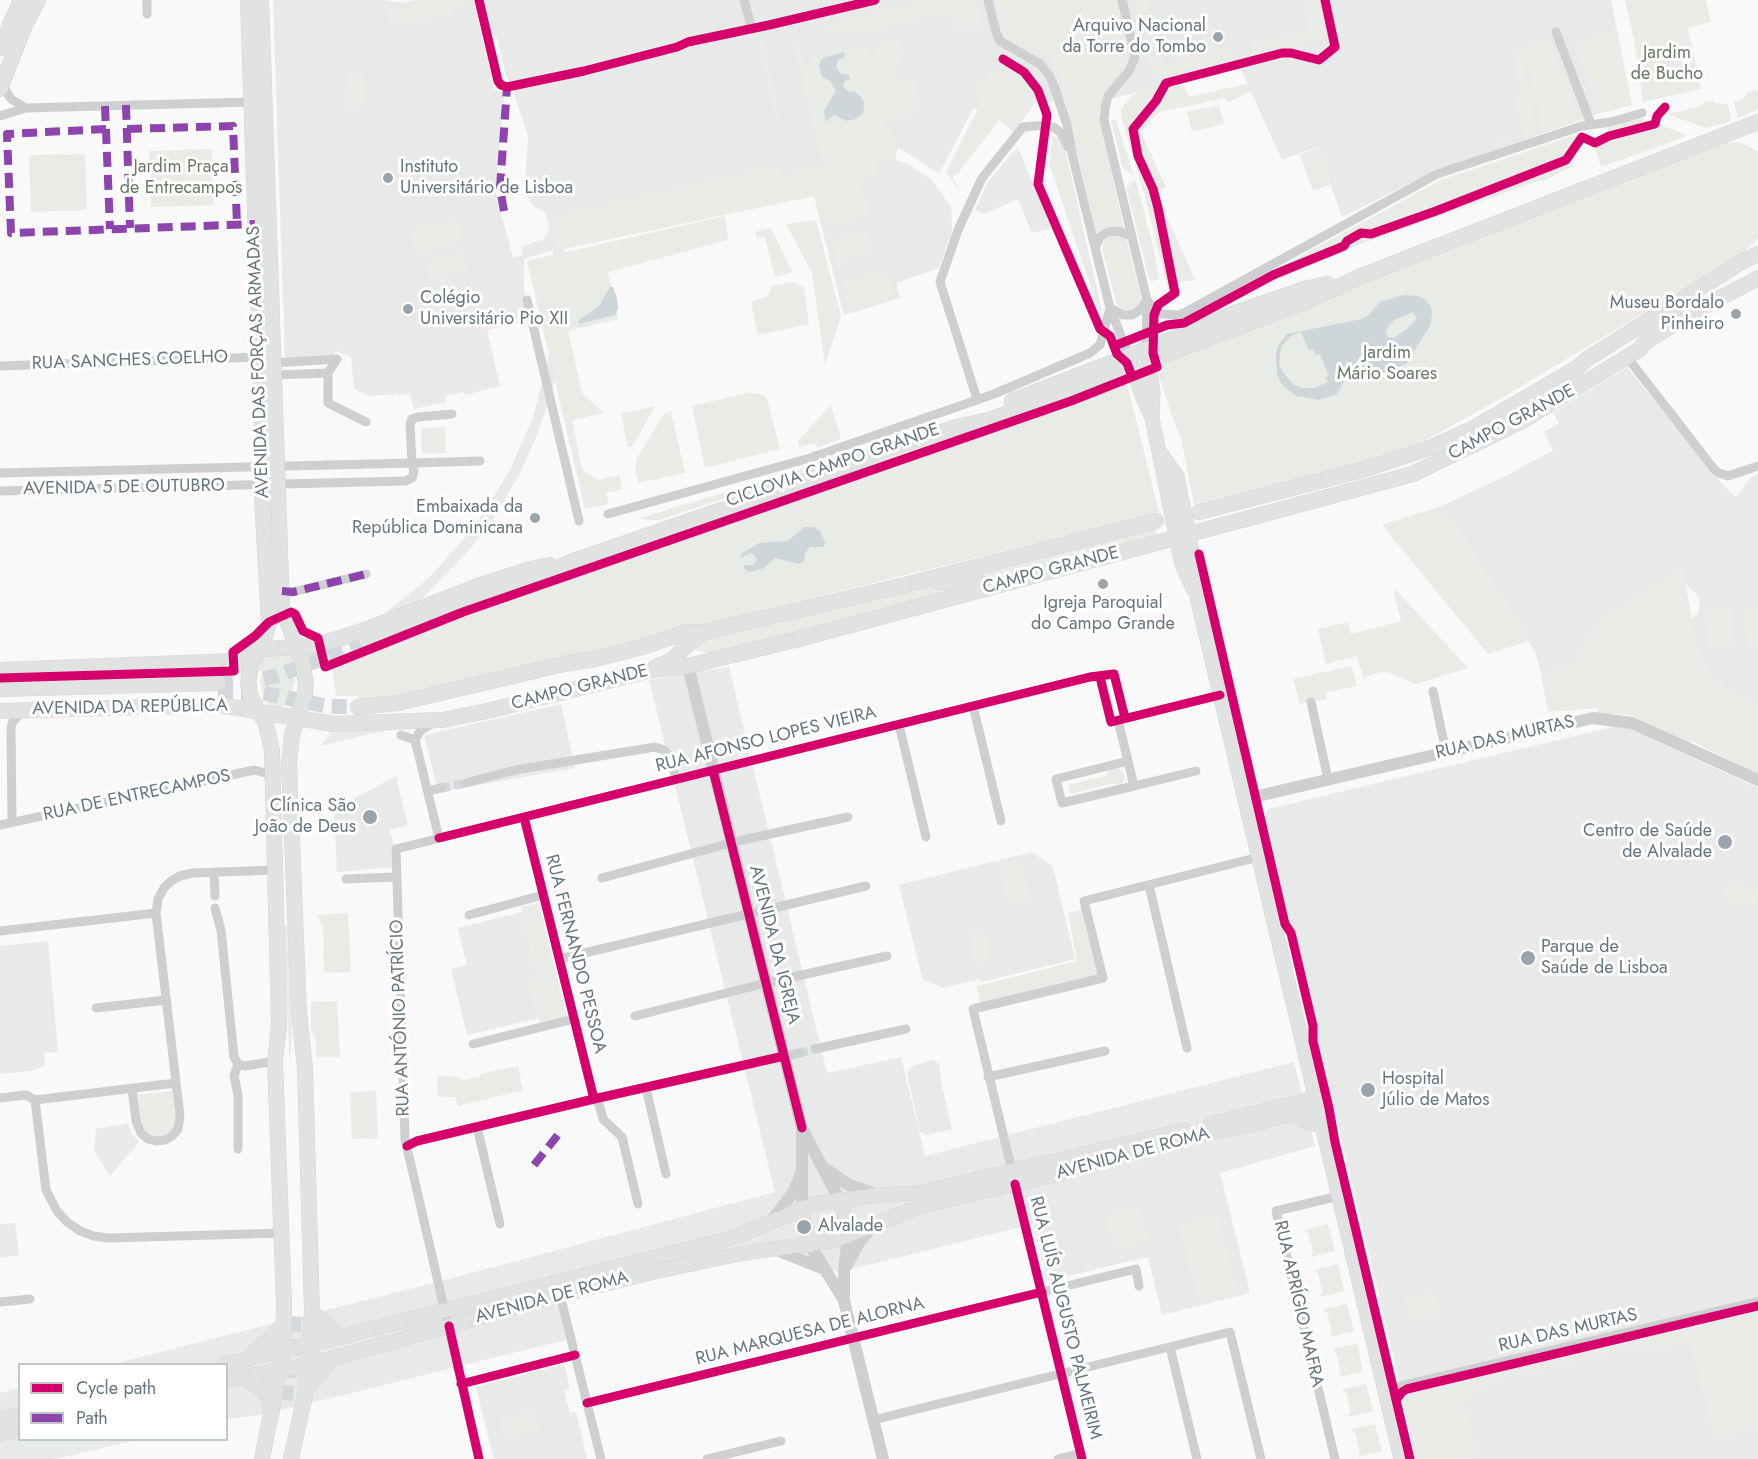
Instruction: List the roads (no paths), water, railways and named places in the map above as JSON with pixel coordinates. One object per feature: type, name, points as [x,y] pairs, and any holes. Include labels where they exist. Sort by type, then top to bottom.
[{"type":"main road","points":[[0,48],[21,0]]},
{"type":"main road","points":[[1,86],[38,0]]},
{"type":"main road","name":"AVENIDA DAS FORÇAS ARMADAS","points":[[248,0],[251,102],[269,365],[270,466]]},
{"type":"main road","name":"AVENIDA DAS FORÇAS ARMADAS","points":[[260,650],[269,622],[270,484],[261,0]]},
{"type":"main road","points":[[1161,356],[1307,301],[1361,276],[1758,122]]},
{"type":"main road","name":"CAMPO GRANDE","points":[[1199,512],[1365,469],[1432,447],[1474,428],[1577,368],[1743,261],[1758,255]]},
{"type":"main road","points":[[956,427],[987,410],[1191,332],[1229,315],[1304,290],[1361,276]]},
{"type":"main road","name":"CAMPO GRANDE","points":[[297,719],[338,725],[442,720],[487,711],[652,670],[688,666],[799,639],[1413,474],[1524,420],[1640,349],[1644,342],[1701,307],[1758,278]]},
{"type":"main road","points":[[1577,368],[1593,365],[1644,342]]},
{"type":"main road","points":[[1146,349],[1154,392],[1152,418]]},
{"type":"main road","points":[[1129,356],[1152,418],[1183,536],[1182,565],[1197,597],[1401,1459]]},
{"type":"main road","points":[[367,641],[535,578],[573,561],[794,485],[889,449],[956,427],[989,420],[1121,372]]},
{"type":"main road","points":[[1339,495],[1432,447]]},
{"type":"main road","name":"AVENIDA DAS FORÇAS ARMADAS","points":[[270,484],[284,615],[297,647]]},
{"type":"main road","name":"CAMPO GRANDE","points":[[358,707],[398,703],[646,646],[687,633],[704,632],[909,584],[1156,521]]},
{"type":"main road","points":[[2,670],[228,662],[244,658],[260,650],[320,644],[361,631],[483,584],[530,569],[573,561]]},
{"type":"main road","points":[[909,584],[942,582],[1002,584]]},
{"type":"main road","points":[[652,670],[672,660],[704,632]]},
{"type":"main road","points":[[646,646],[659,646],[709,660]]},
{"type":"main road","points":[[262,1459],[283,1351],[298,1315],[295,1067],[298,1013],[289,757],[291,735],[305,694],[306,683],[297,647]]},
{"type":"main road","points":[[260,650],[253,660],[248,678],[251,698],[266,724],[271,744],[279,1025],[286,1069],[298,1315]]},
{"type":"main road","points":[[681,651],[688,666]]},
{"type":"main road","points":[[0,689],[218,688],[0,698]]},
{"type":"main road","name":"AVENIDA DA REPÚBLICA","points":[[0,711],[192,705],[229,706],[260,712]]},
{"type":"main road","points":[[260,712],[297,719]]},
{"type":"main road","points":[[275,870],[284,869],[285,896],[294,901]]},
{"type":"main road","points":[[272,1459],[309,1365],[311,1345],[298,1315],[282,1233],[275,1061],[279,1025]]},
{"type":"main road","name":"AVENIDA DE ROMA","points":[[228,1380],[309,1365],[449,1326],[559,1289],[735,1237],[802,1208],[839,1199],[918,1192],[1014,1177],[1290,1115],[1316,1102]]},
{"type":"main road","name":"AVENIDA DE ROMA","points":[[228,1364],[446,1311],[686,1264],[837,1240],[921,1206],[1014,1177],[1316,1102]]},
{"type":"main road","points":[[1290,1115],[1322,1127]]},
{"type":"main road","points":[[839,1199],[848,1236]]},
{"type":"main road","points":[[802,1208],[810,1245]]},
{"type":"main road","points":[[298,1315],[340,1337]]},
{"type":"main road","points":[[247,1359],[298,1315]]},
{"type":"main road","points":[[281,1459],[295,1397],[331,1359]]},
{"type":"main road","points":[[243,1377],[263,1390],[272,1411]]},
{"type":"main road","points":[[291,1459],[295,1397]]},
{"type":"main road","points":[[0,1420],[18,1416]]},
{"type":"main road","points":[[0,1434],[18,1430]]},
{"type":"street","points":[[147,0],[147,14]]},
{"type":"street","points":[[479,0],[498,81],[507,87],[533,83],[688,42],[875,0]]},
{"type":"street","points":[[744,0],[752,29]]},
{"type":"street","points":[[988,0],[998,38],[1005,45],[1040,64],[1052,80],[1064,113],[1072,158],[1110,308],[1129,356]]},
{"type":"street","points":[[1122,0],[1135,57],[1129,71],[1108,96],[1104,117],[1147,300],[1146,349]]},
{"type":"street","points":[[1556,32],[1591,124]]},
{"type":"street","points":[[1,86],[11,99],[26,108]]},
{"type":"street","points":[[0,116],[26,108],[251,102]]},
{"type":"street","points":[[1147,300],[1156,311],[1163,314],[1184,313],[1426,179],[1494,154],[1591,124],[1611,122],[1642,113]]},
{"type":"street","points":[[977,399],[940,282],[958,230],[981,178],[1023,127],[1046,125],[1055,128],[1063,137],[1072,158]]},
{"type":"street","points":[[1095,247],[1100,237],[1108,232],[1118,231],[1131,236]]},
{"type":"street","points":[[527,300],[579,521]]},
{"type":"street","points":[[1110,308],[1123,315],[1132,315],[1140,310],[1147,300]]},
{"type":"street","points":[[608,514],[810,458],[977,399],[1090,353],[1100,345],[1110,308]]},
{"type":"street","points":[[1627,357],[1681,428],[1719,473],[1728,476],[1758,466]]},
{"type":"street","points":[[269,365],[337,359],[327,373],[328,403],[366,422]]},
{"type":"street","points":[[269,365],[327,373]]},
{"type":"street","name":"RUA SANCHES COELHO","points":[[0,366],[269,365]]},
{"type":"street","points":[[412,463],[410,423],[412,419],[452,414]]},
{"type":"street","name":"AVENIDA 5 DE OUTUBRO","points":[[0,473],[480,461]]},
{"type":"street","name":"AVENIDA 5 DE OUTUBRO","points":[[0,491],[405,481],[414,475],[412,463]]},
{"type":"street","points":[[282,591],[293,592],[366,574]]},
{"type":"street","name":"AVENIDA DA IGREJA","points":[[688,666],[802,1128],[839,1199]]},
{"type":"street","points":[[1134,786],[1128,761],[1121,719],[1114,674],[1100,677],[1111,722],[1121,719],[1220,695]]},
{"type":"street","name":"RUA AFONSO LOPES VIEIRA","points":[[396,849],[1090,677],[1100,677]]},
{"type":"street","points":[[1432,690],[1446,752]]},
{"type":"street","points":[[1311,702],[1328,779]]},
{"type":"street","points":[[973,706],[1000,821]]},
{"type":"street","points":[[12,822],[11,728],[17,714],[28,710]]},
{"type":"street","name":"RUA DAS MURTAS","points":[[1245,799],[1593,718],[1632,723],[1758,780]]},
{"type":"street","points":[[440,838],[415,740],[422,730],[442,720]]},
{"type":"street","points":[[899,724],[926,837]]},
{"type":"street","points":[[401,735],[415,740]]},
{"type":"street","points":[[466,783],[515,770],[655,747],[664,750],[671,759],[676,780]]},
{"type":"street","points":[[1128,761],[1056,778],[1062,803],[1196,771]]},
{"type":"street","name":"RUA DE ENTRECAMPOS","points":[[0,825],[254,771],[273,775]]},
{"type":"street","points":[[428,791],[441,788]]},
{"type":"street","name":"RUA FERNANDO PESSOA","points":[[524,817],[594,1099],[599,1104],[603,1119],[622,1137],[638,1204]]},
{"type":"street","points":[[602,878],[731,843],[848,817]]},
{"type":"street","name":"RUA ANTÓNIO PATRÍCIO","points":[[396,849],[406,1146],[479,1459]]},
{"type":"street","points":[[1187,1048],[1149,885],[1259,857]]},
{"type":"street","points":[[132,1088],[139,1130],[148,1139],[161,1141],[172,1136],[180,1125],[156,913],[158,899],[171,881],[180,876],[193,873],[275,870]]},
{"type":"street","points":[[214,872],[215,896]]},
{"type":"street","points":[[346,879],[396,877]]},
{"type":"street","name":"RUA LUÍS AUGUSTO PALMEIRIM","points":[[1081,1456],[973,1009],[1102,978],[1084,901],[1149,885]]},
{"type":"street","points":[[559,959],[866,886]]},
{"type":"street","points":[[469,915],[543,895]]},
{"type":"street","points":[[215,908],[221,930],[234,1057],[238,1064],[245,1066],[275,1061]]},
{"type":"street","points":[[0,931],[156,913]]},
{"type":"street","points":[[635,1016],[887,956]]},
{"type":"street","points":[[96,1008],[166,1000]]},
{"type":"street","points":[[472,1044],[574,1019]]},
{"type":"street","points":[[815,1049],[906,1029]]},
{"type":"street","points":[[988,1077],[1106,1051]]},
{"type":"street","points":[[768,1060],[799,1053]]},
{"type":"street","points":[[238,1064],[234,1076],[238,1095],[238,1149]]},
{"type":"street","points":[[406,1146],[594,1099],[751,1064]]},
{"type":"street","points":[[0,1098],[26,1095],[35,1100],[176,1083]]},
{"type":"street","points":[[646,1088],[666,1174]]},
{"type":"street","points":[[35,1100],[46,1190],[57,1211],[80,1231],[109,1238],[282,1233]]},
{"type":"street","points":[[477,1127],[500,1224]]},
{"type":"street","name":"AVENIDA DA IGREJA","points":[[802,1128],[802,1208]]},
{"type":"street","points":[[819,1163],[839,1180],[878,1195]]},
{"type":"street","points":[[769,1224],[793,1193],[803,1167]]},
{"type":"street","name":"RUA APRÍGIO MAFRA","points":[[1335,1459],[1276,1211],[1339,1196]]},
{"type":"street","points":[[844,1271],[858,1244],[872,1227]]},
{"type":"street","points":[[848,1236],[844,1271],[844,1301],[883,1459]]},
{"type":"street","points":[[810,1245],[844,1301]]},
{"type":"street","points":[[774,1249],[824,1269]]},
{"type":"street","name":"RUA MARQUESA DE ALORNA","points":[[587,1403],[1136,1269],[1140,1286]]},
{"type":"street","points":[[559,1289],[601,1459]]},
{"type":"street","points":[[0,1302],[30,1299]]},
{"type":"street","name":"RUA DAS MURTAS","points":[[1385,1391],[1758,1303]]},
{"type":"street","points":[[873,1420],[1230,1332],[1261,1459]]},
{"type":"street","points":[[1170,1347],[1197,1459]]},
{"type":"street","points":[[461,1384],[575,1355]]},
{"type":"street","points":[[708,1459],[781,1441]]},
{"type":"street","points":[[1058,1459],[1081,1456]]},
{"type":"tunnel","points":[[218,683],[252,681],[277,676],[367,641]]},
{"type":"tunnel","points":[[218,693],[263,693],[326,706],[358,707]]},
{"type":"tunnel","points":[[441,788],[466,783]]},
{"type":"tunnel","points":[[799,1053],[815,1049]]},
{"type":"tunnel","points":[[751,1064],[768,1060]]},
{"type":"tunnel","points":[[285,1400],[293,1340],[294,1312]]},
{"type":"place","name":"Arquivo Nacional da Torre do Tombo","points":[[1218,37]]},
{"type":"place","name":"Instituto Universitário de Lisboa","points":[[388,178]]},
{"type":"place","name":"Colégio Universitário Pio XII","points":[[408,309]]},
{"type":"place","name":"Museu Bordalo Pinheiro","points":[[1736,314]]},
{"type":"place","name":"Embaixada da República Dominicana","points":[[535,518]]},
{"type":"place","name":"Igreja Paroquial do Campo Grande","points":[[1103,584]]},
{"type":"place","name":"Clínica São João de Deus","points":[[370,817]]},
{"type":"place","name":"Centro de Saúde de Alvalade","points":[[1725,842]]},
{"type":"place","name":"Parque de Saúde de Lisboa","points":[[1528,958]]},
{"type":"place","name":"Hospital Júlio de Matos","points":[[1368,1090]]},
{"type":"place","name":"Alvalade","points":[[804,1227]]},
{"type":"park label","name":"Jardim de Bucho","points":[[1667,64]]},
{"type":"park label","name":"Jardim Praça de Entrecampos","points":[[181,178]]},
{"type":"park label","name":"Jardim Mário Soares","points":[[1387,364]]}]
